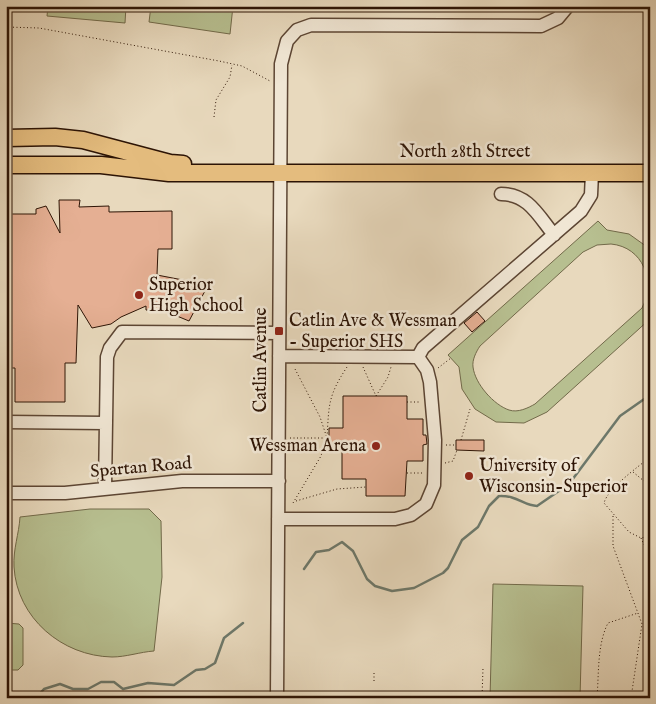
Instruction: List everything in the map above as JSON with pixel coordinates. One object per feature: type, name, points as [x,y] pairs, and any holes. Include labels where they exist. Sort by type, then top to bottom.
[{"type":"main road","name":"North 28th Street","points":[[6,138],[73,138],[170,163],[264,166],[279,172]]},
{"type":"main road","points":[[6,143],[12,147],[15,157],[14,161],[6,165]]},
{"type":"main road","name":"North 28th Street","points":[[6,165],[100,165],[169,173],[650,173]]},
{"type":"street","name":"Catlin Avenue","points":[[277,698],[279,172],[282,57],[284,46],[297,30],[306,26],[541,26],[558,18],[568,6]]},
{"type":"street","points":[[418,357],[423,348],[578,214],[591,192],[592,172]]},
{"type":"street","points":[[501,194],[512,194],[521,197],[554,235]]},
{"type":"street","points":[[105,487],[108,354],[122,332],[279,333]]},
{"type":"street","points":[[279,356],[312,351],[363,356],[418,357]]},
{"type":"street","points":[[278,519],[386,520],[406,518],[420,511],[430,499],[435,469],[432,402],[428,373],[418,357]]},
{"type":"street","points":[[6,422],[106,423]]},
{"type":"street","name":"Spartan Road","points":[[6,493],[64,493],[105,487],[182,481],[278,481]]},
{"type":"path","points":[[6,27],[39,28],[232,64],[261,75],[281,88]]},
{"type":"path","points":[[214,117],[216,100],[230,77],[232,64]]},
{"type":"path","points":[[363,356],[362,366],[376,396],[388,377],[392,356]]},
{"type":"path","points":[[428,373],[452,358]]},
{"type":"path","points":[[348,366],[335,384],[328,408],[328,438],[321,456],[294,502],[338,489],[366,487]]},
{"type":"path","points":[[295,369],[320,417],[328,438]]},
{"type":"path","points":[[407,402],[432,402]]},
{"type":"path","points":[[460,440],[470,409]]},
{"type":"path","points":[[278,438],[328,438]]},
{"type":"path","points":[[407,473],[435,469],[453,461],[457,450]]},
{"type":"path","points":[[650,457],[605,498],[604,503],[613,516],[629,532],[641,538],[650,536]]},
{"type":"path","points":[[632,472],[650,486]]},
{"type":"path","points":[[613,516],[613,546],[625,582],[639,612],[642,634],[631,698]]},
{"type":"path","points":[[641,538],[644,545],[650,550]]},
{"type":"path","points":[[598,698],[601,646],[605,629],[608,623],[639,612]]},
{"type":"path","points":[[482,698],[483,668]]},
{"type":"path","points":[[374,673],[374,681]]},
{"type":"green space","points":[[48,6],[126,6],[125,23],[47,16]]},
{"type":"green space","points":[[151,6],[233,6],[230,34],[149,22]]},
{"type":"green space","points":[[598,221],[607,230],[629,234],[650,249],[650,319],[547,412],[524,423],[496,422],[475,409],[462,389],[459,367],[448,355]],"holes":[[[611,244],[631,251],[639,258],[644,267],[648,287],[642,308],[535,404],[516,411],[497,404],[481,387],[475,374],[473,362],[480,346],[583,252],[597,245]]]},
{"type":"green space","points":[[90,509],[149,509],[161,521],[162,577],[154,651],[112,657],[76,650],[60,642],[45,631],[33,618],[24,602],[17,585],[14,567],[14,554],[20,517]]},
{"type":"green space","points":[[493,584],[583,586],[580,698],[490,698]]},
{"type":"green space","points":[[6,623],[19,624],[23,628],[23,665],[18,670],[6,670]]},
{"type":"building","points":[[59,200],[80,200],[79,207],[109,206],[109,212],[172,211],[172,249],[158,249],[157,275],[188,281],[206,289],[189,321],[165,311],[146,310],[146,306],[121,317],[111,324],[92,328],[78,305],[76,363],[65,363],[65,402],[15,402],[15,368],[6,368],[6,214],[36,214],[36,209],[46,206],[60,233]]},
{"type":"building","points":[[477,312],[485,321],[472,332],[464,323]]},
{"type":"building","name":"Wessman Arena","points":[[343,396],[407,396],[407,419],[423,419],[423,435],[426,435],[427,444],[423,445],[423,461],[407,461],[405,496],[366,496],[366,479],[342,479],[342,447],[329,447],[329,428],[343,428]]},
{"type":"building","points":[[456,440],[484,440],[484,451],[456,450]]},
{"type":"waterway","points":[[304,569],[316,552],[329,550],[342,542],[353,551],[367,579],[375,586],[392,591],[414,588],[443,573],[448,568],[462,540],[478,527],[489,506],[499,496],[511,497],[532,506],[537,506],[569,484],[620,416],[650,395]]},
{"type":"waterway","points":[[36,698],[44,689],[60,684],[73,689],[88,689],[101,682],[114,682],[123,689],[148,683],[174,685],[196,670],[205,669],[215,663],[224,638],[243,623]]},
{"type":"place","name":"Superior High School","points":[[139,295]]},
{"type":"place","name":"Catlin Ave & Wessman - Superior SHS","points":[[279,331]]},
{"type":"place","name":"Wessman Arena","points":[[376,446]]},
{"type":"place","name":"University of Wisconsin-Superior","points":[[469,476]]}]
